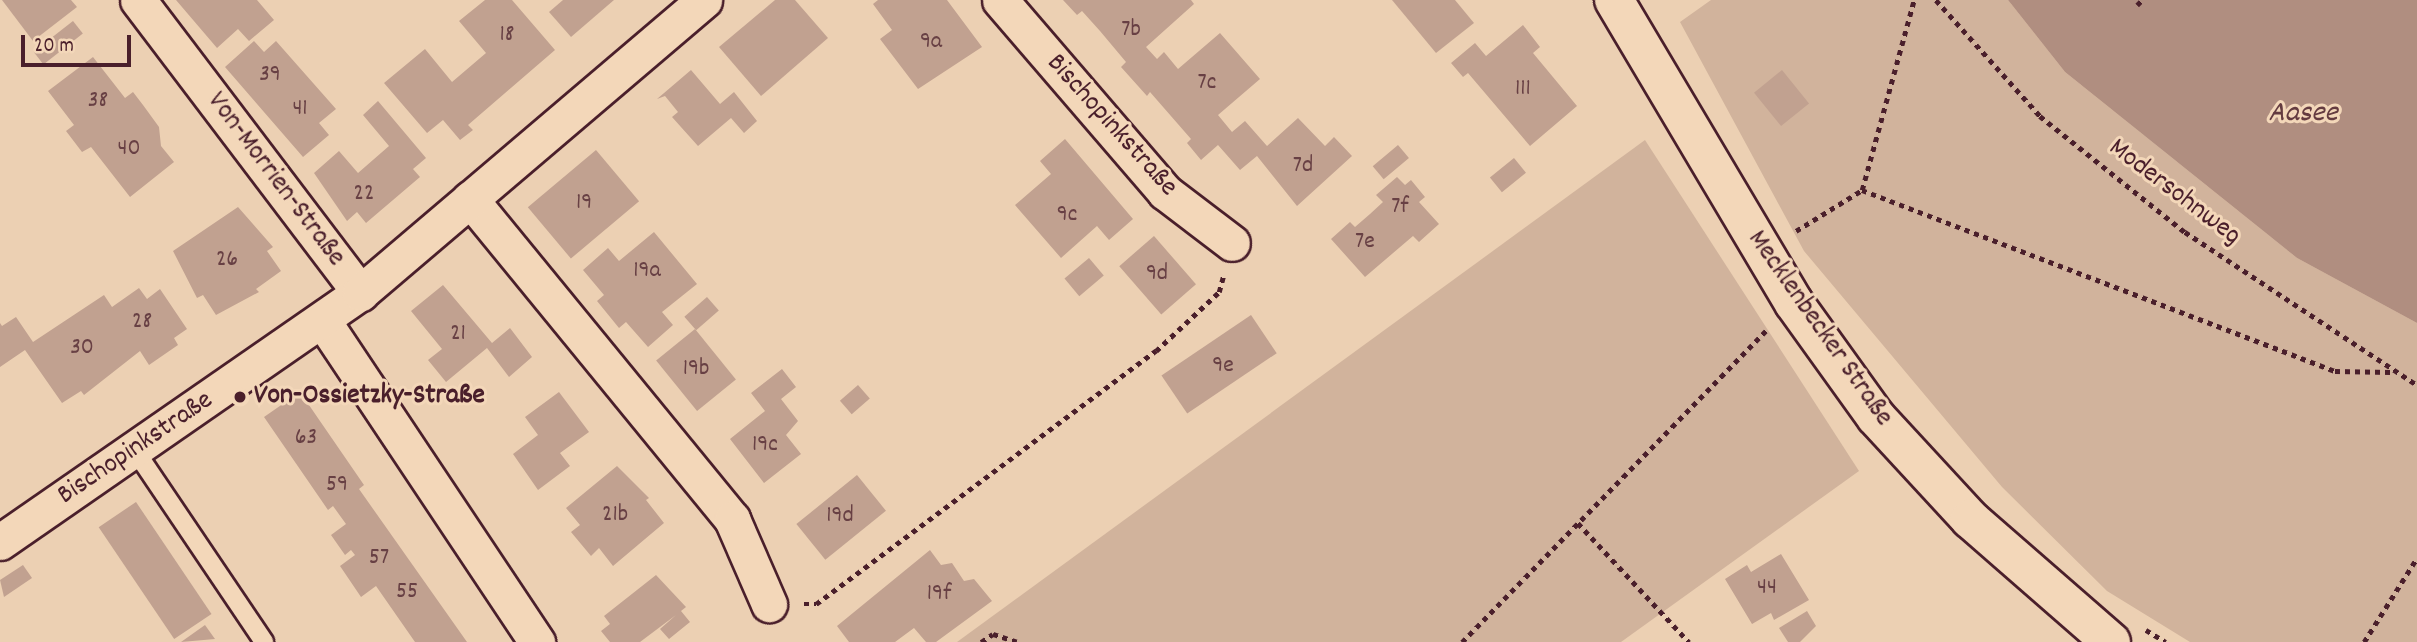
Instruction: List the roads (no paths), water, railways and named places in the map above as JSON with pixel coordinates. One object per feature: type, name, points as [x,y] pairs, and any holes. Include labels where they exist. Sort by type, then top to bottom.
[{"type":"street","name":"Von-Morrien-Straße","points":[[138,0],[360,293]]},
{"type":"street","name":"Bischopinkstraße","points":[[0,542],[360,293],[704,0]]},
{"type":"street","name":"Bischopinkstraße","points":[[1000,0],[1165,192],[1232,243]]},
{"type":"street","name":"Mecklenbecker Straße","points":[[1614,0],[1794,303],[1877,417],[1924,470],[1997,544],[2122,632]]},
{"type":"street","points":[[470,200],[732,519],[769,604]]},
{"type":"street","points":[[323,321],[537,642]]},
{"type":"lane","points":[[134,449],[264,642]]},
{"type":"water","name":"Aasee","points":[[2008,0],[2417,0],[2417,323],[2297,258],[2065,72]]},
{"type":"place","name":"Von-Ossietzky-Straße","points":[[240,397]]}]
